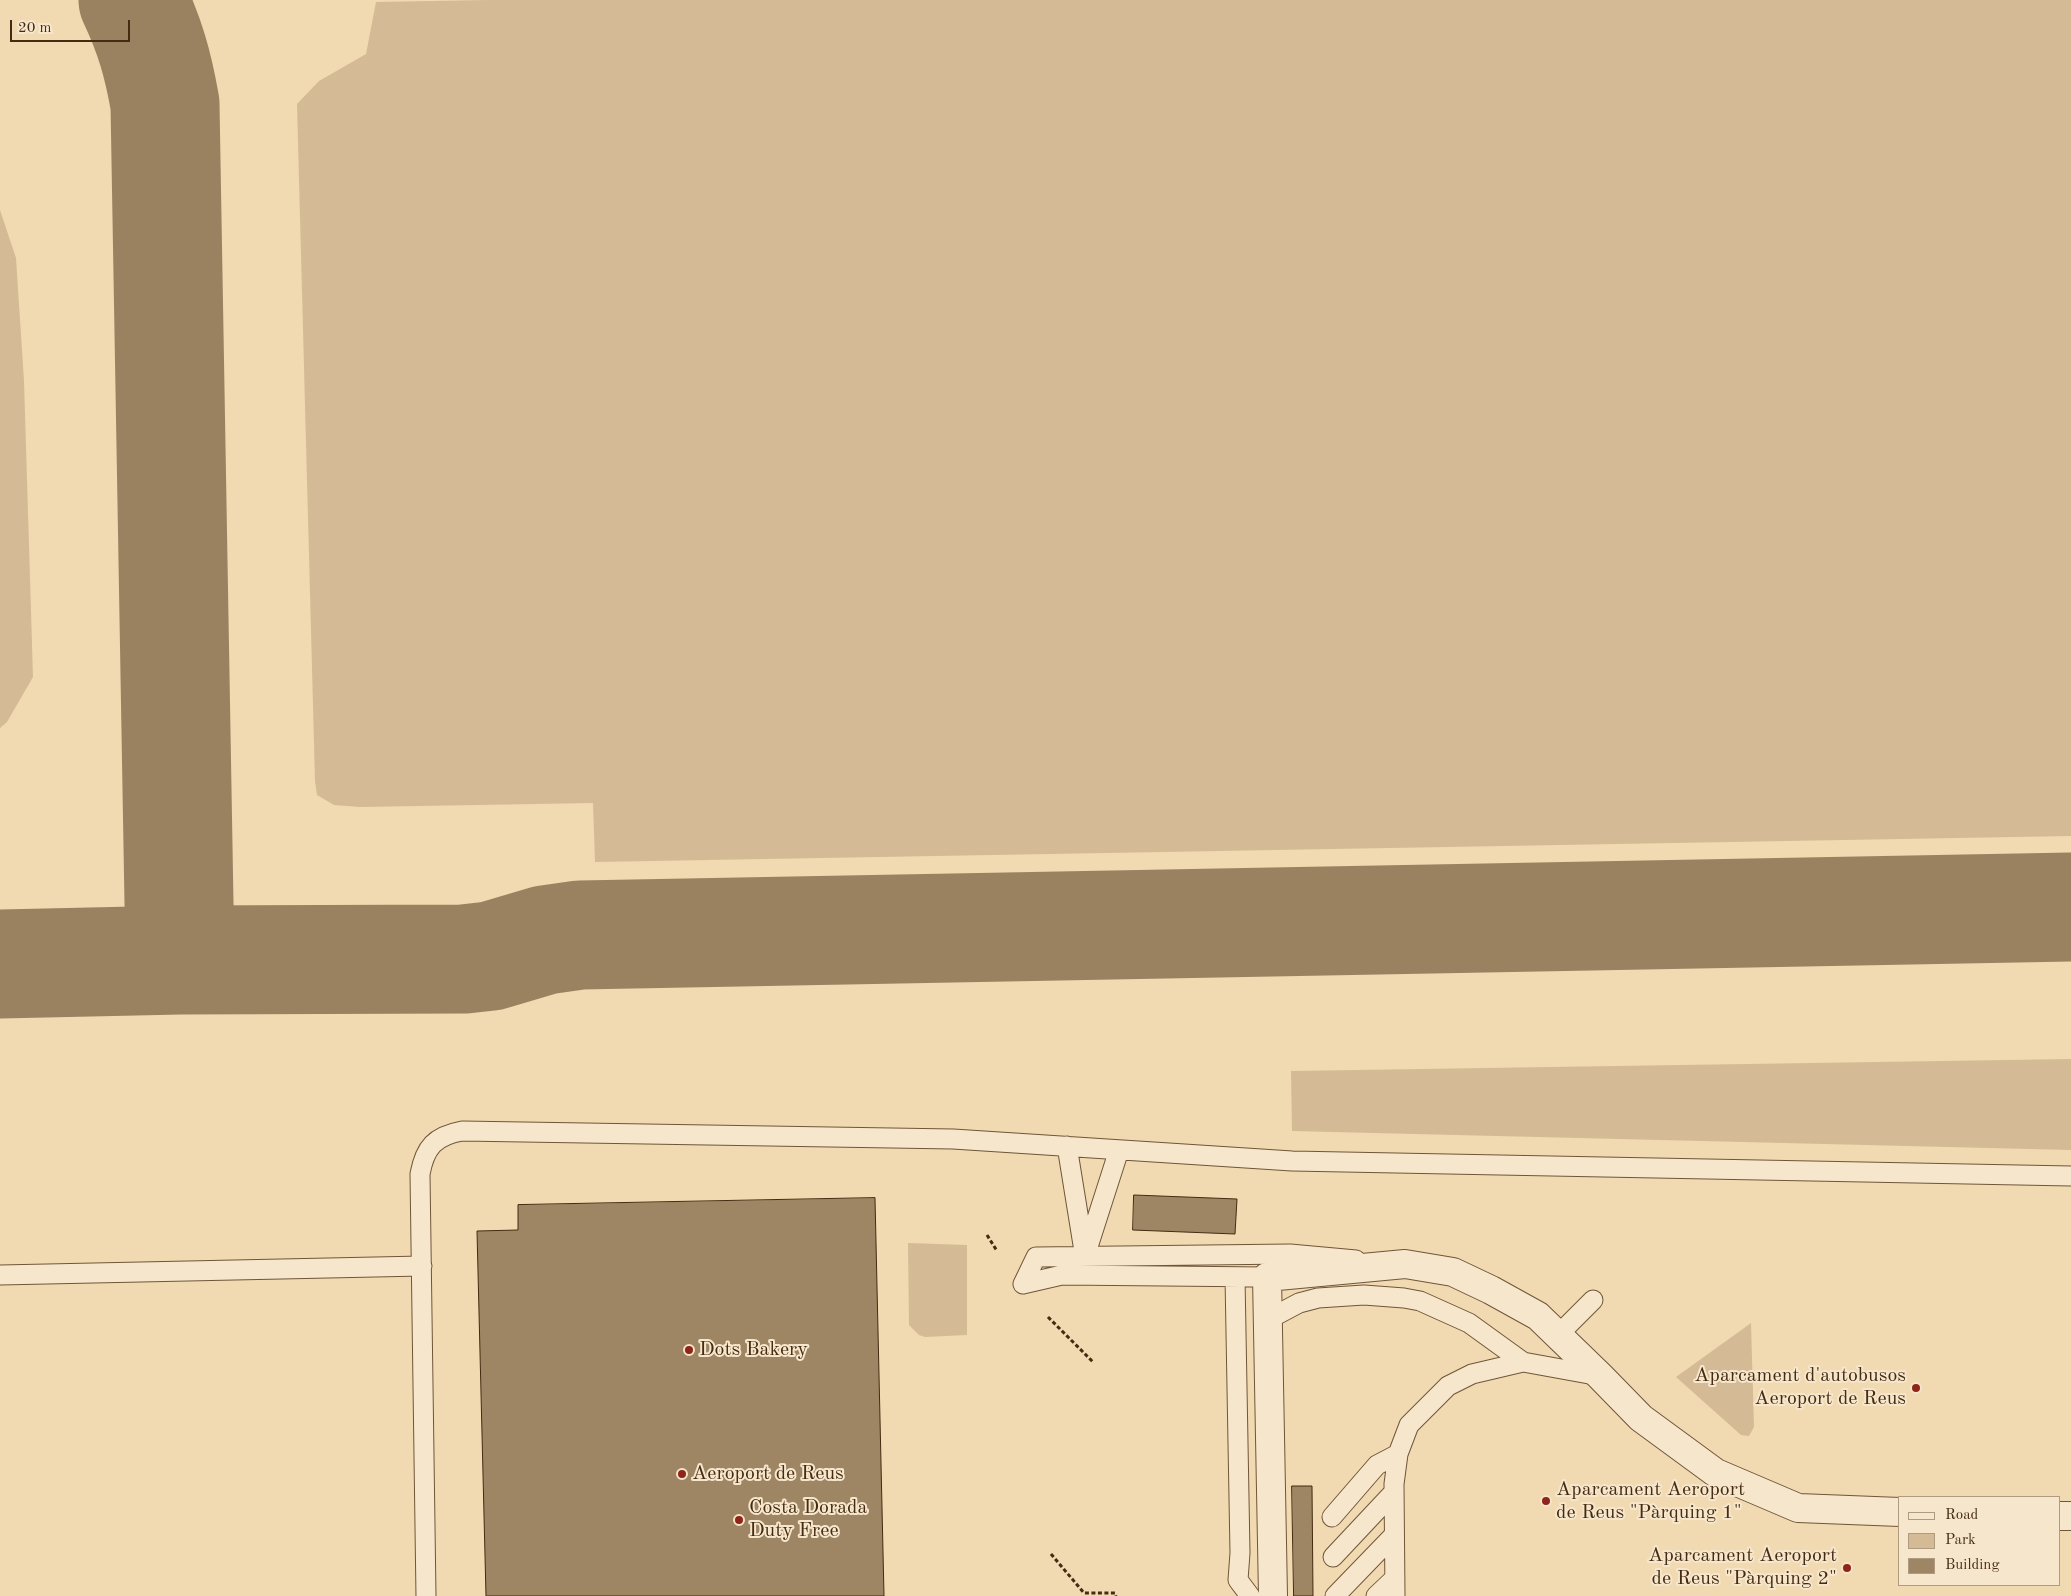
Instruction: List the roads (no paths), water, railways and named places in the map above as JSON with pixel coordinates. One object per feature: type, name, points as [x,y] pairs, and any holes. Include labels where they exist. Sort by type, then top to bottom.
[{"type":"street","points":[[1273,1596],[1267,1277],[1405,1264],[1453,1272],[1538,1316],[1641,1418],[1716,1473],[1798,1508],[1898,1512]]},
{"type":"lane","points":[[426,1596],[420,1174],[422,1160],[428,1148],[438,1139],[449,1133],[462,1131],[944,1139],[1292,1161],[2071,1176]]},
{"type":"lane","points":[[1068,1146],[1085,1256]]},
{"type":"lane","points":[[1085,1256],[1120,1150]]},
{"type":"lane","points":[[1267,1277],[1062,1275],[1023,1284],[1036,1257],[1290,1254],[1405,1264]]},
{"type":"lane","points":[[0,1275],[422,1266]]},
{"type":"lane","points":[[1235,1277],[1240,1553],[1238,1580],[1250,1596]]},
{"type":"lane","points":[[1267,1320],[1299,1303],[1318,1298],[1364,1295],[1404,1298],[1420,1301],[1469,1323],[1523,1362]]},
{"type":"lane","points":[[1558,1336],[1593,1300]]},
{"type":"lane","points":[[1376,1596],[1395,1587],[1394,1492],[1398,1454],[1409,1425],[1448,1386],[1472,1374],[1523,1362],[1600,1376]]},
{"type":"lane","points":[[1332,1516],[1378,1465],[1398,1454]]},
{"type":"lane","points":[[1333,1556],[1394,1492]]},
{"type":"lane","points":[[1335,1596],[1394,1535]]},
{"type":"place","name":"Dots Bakery","points":[[689,1350]]},
{"type":"place","name":"Aparcament d'autobusos Aeroport de Reus","points":[[1916,1388]]},
{"type":"place","name":"Aeroport de Reus","points":[[682,1474]]},
{"type":"place","name":"Aparcament Aeroport de Reus \"Pàrquing 1\"","points":[[1546,1501]]},
{"type":"place","name":"Costa Dorada Duty Free","points":[[739,1520]]},
{"type":"place","name":"Aparcament Aeroport de Reus \"Pàrquing 2\"","points":[[1847,1568]]}]
